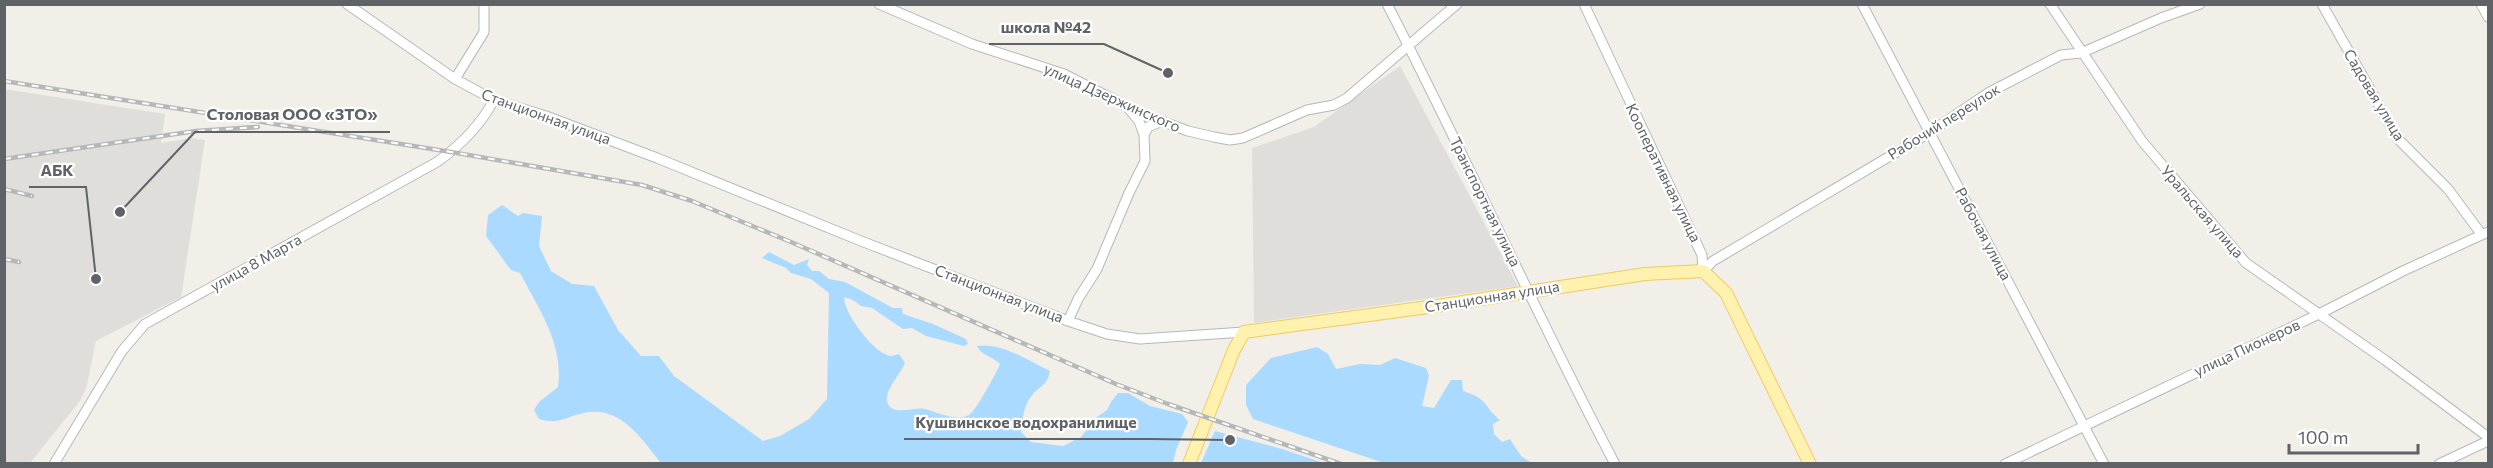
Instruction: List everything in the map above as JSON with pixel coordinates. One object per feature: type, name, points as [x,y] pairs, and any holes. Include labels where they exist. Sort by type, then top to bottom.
[{"type":"main road","name":"Станционная улица","points":[[1244,332],[1645,274],[1703,271]]},
{"type":"main road","points":[[1703,271],[1726,293],[1810,464]]},
{"type":"main road","points":[[1189,464],[1234,350],[1244,332]]},
{"type":"street","name":"Станционная улица","points":[[347,4],[455,79],[494,100],[546,116],[657,158],[1068,321],[1107,334],[1140,339],[1244,332]]},
{"type":"street","points":[[455,79],[484,32],[484,4]]},
{"type":"street","name":"улица Дзержинского","points":[[879,4],[972,44],[1064,74],[1128,107],[1162,121],[1188,131],[1230,140],[1243,138],[1307,110],[1334,105],[1347,98],[1409,47]]},
{"type":"street","name":"Транспортная улица","points":[[1387,4],[1576,390],[1615,464]]},
{"type":"street","points":[[1409,47],[1457,4]]},
{"type":"street","name":"Кооперативная улица","points":[[1584,4],[1702,255],[1703,271]]},
{"type":"street","name":"Рабочая улица","points":[[1862,4],[2104,464]]},
{"type":"street","name":"Уральская улица","points":[[2050,4],[2142,141],[2246,263],[2488,439]]},
{"type":"street","name":"Рабочий переулок","points":[[1703,271],[1713,261],[1929,133],[1988,93],[2061,56],[2081,53],[2161,18],[2200,4]]},
{"type":"street","name":"Садовая улица","points":[[2322,4],[2398,139],[2448,189],[2485,233]]},
{"type":"street","points":[[2481,4],[2488,17]]},
{"type":"street","name":"улица 8 Марта","points":[[54,464],[122,351],[145,324],[437,162],[469,136],[483,120],[494,100]]},
{"type":"street","points":[[1068,321],[1078,299],[1097,269],[1129,193],[1146,161],[1144,135],[1139,122],[1128,107]]},
{"type":"street","points":[[1144,135],[1148,127],[1162,121]]},
{"type":"street","name":"улица Пионеров","points":[[2005,464],[2485,233]]},
{"type":"street","points":[[2439,464],[2488,439]]},
{"type":"shaded area","points":[[1400,66],[1518,286],[1254,323],[1252,148],[1314,127]]},
{"type":"shaded area","points":[[4,89],[165,114],[161,143],[191,138],[205,140],[181,297],[96,341],[86,389],[80,401],[30,463],[5,463]]},
{"type":"water","points":[[502,205],[518,216],[523,213],[542,216],[539,246],[551,271],[572,284],[594,286],[618,330],[641,356],[659,356],[674,376],[763,441],[780,436],[809,419],[827,399],[829,293],[811,279],[791,273],[786,268],[762,258],[769,252],[794,265],[809,259],[807,265],[812,271],[819,271],[829,279],[845,282],[893,308],[902,308],[903,314],[966,339],[968,344],[964,346],[926,336],[912,328],[903,329],[872,308],[861,306],[844,297],[848,312],[865,337],[887,355],[899,354],[905,363],[887,397],[889,406],[893,409],[920,408],[947,416],[969,415],[981,400],[1000,364],[981,352],[977,346],[986,346],[1015,353],[1050,371],[1045,383],[1027,402],[1024,412],[1021,432],[1031,442],[1063,446],[1081,437],[1097,417],[1107,410],[1118,393],[1128,393],[1150,406],[1182,414],[1188,422],[1173,463],[661,463],[629,426],[609,414],[584,413],[552,421],[539,419],[534,410],[539,402],[558,387],[557,357],[554,342],[542,314],[520,273],[511,270],[486,236],[488,215]]},
{"type":"water","points":[[1317,347],[1328,354],[1336,369],[1360,364],[1380,365],[1395,358],[1426,368],[1429,376],[1422,406],[1434,408],[1451,380],[1462,380],[1463,391],[1482,400],[1500,420],[1493,424],[1494,434],[1502,442],[1510,439],[1521,456],[1532,463],[1384,463],[1253,419],[1246,405],[1246,385],[1271,358]]},
{"type":"water","points":[[1215,431],[1282,449],[1324,463],[1201,463]]},
{"type":"railway","points":[[4,81],[451,152],[642,185],[692,201],[791,242],[1116,384],[1341,464]]},
{"type":"railway","points":[[4,159],[196,131],[258,127]]},
{"type":"railway","points":[[4,189],[32,196]]},
{"type":"railway","points":[[4,259],[19,262]]},
{"type":"place","name":"школа №42","points":[[1168,73]]},
{"type":"place","name":"Столовая ООО «ЗТО»","points":[[120,212]]},
{"type":"place","name":"АБК","points":[[96,279]]},
{"type":"place","name":"Кушвинское водохранилище","points":[[1230,440]]}]
